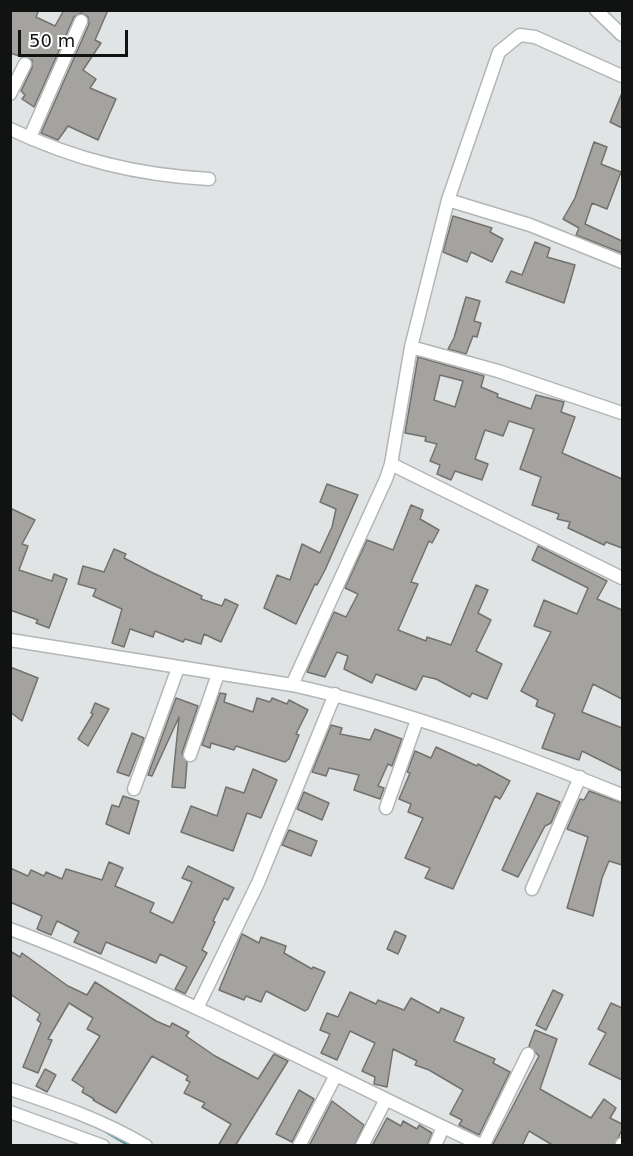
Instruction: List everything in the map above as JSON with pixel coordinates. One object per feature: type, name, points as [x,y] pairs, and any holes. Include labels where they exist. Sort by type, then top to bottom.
[{"type":"street","points":[[596,10],[622,35]]},
{"type":"street","points":[[30,137],[81,21]]},
{"type":"street","points":[[292,685],[391,464],[411,346],[448,201],[499,52],[510,40],[520,35],[535,37],[622,76]]},
{"type":"street","points":[[10,94],[25,64]]},
{"type":"street","points":[[10,129],[113,167],[167,176],[209,179]]},
{"type":"street","points":[[448,201],[530,225],[622,262]]},
{"type":"street","points":[[411,346],[498,371],[622,413]]},
{"type":"street","points":[[391,464],[622,578]]},
{"type":"street","points":[[10,640],[292,685],[335,694],[538,760],[622,795]]},
{"type":"street","points":[[134,789],[178,668]]},
{"type":"street","points":[[190,755],[218,674]]},
{"type":"street","points":[[198,1006],[258,883],[335,694]]},
{"type":"street","points":[[386,808],[417,720]]},
{"type":"street","points":[[532,889],[580,777]]},
{"type":"street","points":[[10,929],[72,952],[198,1006],[443,1127],[468,1142],[483,1146],[528,1054]]},
{"type":"street","points":[[299,1146],[336,1075]]},
{"type":"street","points":[[10,1089],[118,1128],[146,1146]]},
{"type":"street","points":[[362,1146],[386,1099]]},
{"type":"street","points":[[10,1112],[103,1146]]},
{"type":"street","points":[[435,1146],[443,1127]]},
{"type":"building","points":[[10,10],[39,10],[36,17],[55,26],[64,10],[108,10],[95,40],[101,43],[83,70],[96,79],[90,88],[116,99],[98,140],[68,126],[58,140],[41,133],[89,24],[88,17],[81,13],[74,17],[34,107],[22,99],[25,95],[21,91],[32,68],[32,60],[10,53]]},
{"type":"building","points":[[622,93],[622,128],[610,122]]},
{"type":"building","points":[[594,142],[607,147],[601,164],[621,172],[607,209],[592,203],[585,224],[622,241],[622,253],[576,235],[579,228],[563,219],[575,198]]},
{"type":"building","points":[[453,216],[492,228],[490,232],[503,239],[492,262],[471,252],[467,262],[443,252]]},
{"type":"building","points":[[535,242],[550,248],[547,257],[575,265],[564,303],[506,282],[511,271],[522,275]]},
{"type":"building","points":[[466,297],[480,301],[474,321],[481,323],[477,337],[473,336],[466,354],[448,349],[454,338]]},
{"type":"building","points":[[418,357],[484,376],[481,387],[498,394],[497,397],[531,409],[536,395],[564,402],[561,412],[575,417],[562,453],[622,479],[622,548],[606,542],[604,545],[568,528],[570,522],[557,519],[559,514],[532,505],[541,477],[520,469],[534,429],[509,421],[503,436],[485,430],[475,459],[488,464],[482,480],[455,471],[451,480],[437,474],[440,465],[430,461],[437,444],[425,441],[426,437],[405,433]],"holes":[[[440,375],[463,381],[455,407],[434,400]]]},
{"type":"building","points":[[327,484],[358,495],[325,570],[317,585],[315,584],[296,624],[264,608],[277,575],[290,580],[302,544],[320,553],[332,527],[336,509],[320,502]]},
{"type":"building","points":[[411,505],[423,510],[420,519],[439,530],[432,543],[429,541],[411,582],[418,584],[398,630],[426,641],[427,637],[451,645],[476,585],[488,590],[478,613],[491,620],[476,651],[502,664],[487,699],[472,693],[470,697],[436,679],[423,676],[416,690],[376,674],[372,683],[344,669],[348,656],[337,652],[325,677],[307,672],[334,612],[346,617],[358,594],[345,588],[367,540],[393,550]]},
{"type":"building","points":[[10,508],[35,520],[22,544],[28,546],[19,570],[52,581],[54,574],[67,579],[49,628],[36,623],[38,620],[10,610]]},
{"type":"building","points":[[538,546],[607,581],[597,599],[622,610],[622,699],[593,684],[582,712],[622,728],[622,771],[582,751],[579,760],[542,748],[555,714],[536,706],[538,700],[521,691],[551,632],[534,626],[544,600],[577,614],[588,588],[532,560]]},
{"type":"building","points":[[114,549],[126,554],[124,558],[202,596],[201,599],[222,606],[225,599],[238,605],[221,642],[204,634],[201,644],[185,639],[183,642],[155,631],[153,637],[130,629],[124,647],[112,643],[122,609],[93,596],[96,589],[78,584],[83,566],[104,572]]},
{"type":"building","points":[[10,667],[38,678],[22,721],[10,712]]},
{"type":"building","points":[[220,693],[226,694],[224,702],[253,712],[257,698],[270,702],[272,698],[287,704],[289,700],[308,710],[296,734],[299,735],[289,759],[285,762],[236,746],[234,750],[211,743],[210,748],[202,745]]},
{"type":"building","points":[[176,698],[198,706],[182,753],[187,763],[185,788],[172,787],[179,717],[152,776],[148,775]]},
{"type":"building","points":[[95,703],[109,709],[88,746],[78,739],[93,714],[91,713]]},
{"type":"building","points":[[331,725],[342,728],[340,734],[370,740],[375,729],[402,739],[392,766],[388,764],[378,786],[384,788],[380,799],[354,790],[359,775],[329,768],[326,776],[312,772]]},
{"type":"building","points":[[132,733],[144,738],[129,776],[117,772]]},
{"type":"building","points":[[436,747],[477,766],[478,764],[510,781],[500,799],[495,796],[453,889],[425,878],[430,868],[405,858],[423,818],[408,812],[411,804],[399,799],[410,773],[407,772],[415,751],[431,758]]},
{"type":"building","points":[[253,769],[277,780],[261,818],[247,813],[233,851],[181,832],[191,806],[217,816],[226,787],[244,793]]},
{"type":"building","points":[[589,791],[622,803],[622,865],[609,861],[602,878],[593,916],[567,908],[588,837],[567,829],[580,799],[584,800]]},
{"type":"building","points":[[304,792],[329,803],[322,820],[297,809]]},
{"type":"building","points":[[537,793],[560,802],[551,823],[545,826],[518,877],[502,870]]},
{"type":"building","points":[[123,796],[139,801],[129,834],[106,824],[112,805],[119,807]]},
{"type":"building","points":[[289,830],[317,841],[311,856],[282,845]]},
{"type":"building","points":[[109,862],[123,868],[115,886],[154,903],[150,912],[173,923],[192,882],[182,878],[188,866],[234,888],[228,900],[224,898],[213,921],[215,922],[202,950],[207,953],[185,994],[175,989],[187,967],[160,954],[156,963],[106,942],[101,954],[74,942],[79,932],[57,921],[51,935],[37,929],[42,916],[10,902],[10,868],[28,876],[31,870],[44,876],[46,872],[62,879],[66,869],[102,880]]},
{"type":"building","points":[[395,931],[406,936],[398,954],[387,949]]},
{"type":"building","points":[[242,934],[259,943],[261,937],[286,946],[284,953],[312,969],[313,967],[325,972],[308,1009],[305,1011],[266,991],[261,1002],[246,996],[244,1000],[219,990]]},
{"type":"building","points":[[10,951],[20,957],[22,953],[68,986],[87,995],[95,982],[156,1021],[170,1027],[172,1023],[189,1032],[186,1036],[215,1056],[258,1079],[274,1054],[288,1061],[235,1146],[218,1146],[231,1124],[202,1107],[205,1103],[184,1093],[190,1082],[186,1080],[188,1076],[152,1056],[116,1113],[82,1092],[84,1088],[72,1080],[100,1036],[87,1029],[93,1018],[69,1003],[48,1039],[52,1040],[38,1073],[23,1067],[41,1023],[37,1020],[40,1014],[10,994]]},
{"type":"building","points":[[553,990],[563,995],[546,1030],[536,1025]]},
{"type":"building","points":[[350,992],[376,1004],[378,1000],[404,1010],[411,998],[439,1013],[441,1008],[464,1018],[454,1041],[495,1059],[493,1063],[510,1072],[479,1135],[459,1125],[462,1120],[450,1114],[463,1090],[429,1070],[415,1065],[417,1061],[393,1049],[387,1087],[374,1084],[375,1077],[362,1071],[375,1043],[350,1031],[337,1060],[321,1053],[330,1034],[320,1030],[327,1013],[338,1017]]},
{"type":"building","points":[[611,1003],[622,1008],[622,1080],[589,1064],[606,1033],[598,1029]]},
{"type":"building","points":[[535,1030],[557,1039],[540,1089],[591,1118],[604,1099],[616,1108],[610,1118],[622,1124],[622,1130],[614,1146],[554,1146],[529,1131],[522,1146],[492,1146],[539,1056],[529,1046]]},
{"type":"building","points":[[45,1069],[56,1075],[47,1092],[36,1086]]},
{"type":"building","points":[[299,1090],[314,1099],[292,1142],[276,1134]]},
{"type":"building","points":[[332,1101],[364,1125],[354,1146],[309,1146]]},
{"type":"building","points":[[387,1118],[401,1126],[403,1121],[417,1129],[419,1125],[432,1133],[427,1146],[372,1146]]},
{"type":"waterway","points":[[108,1132],[132,1146]]}]
